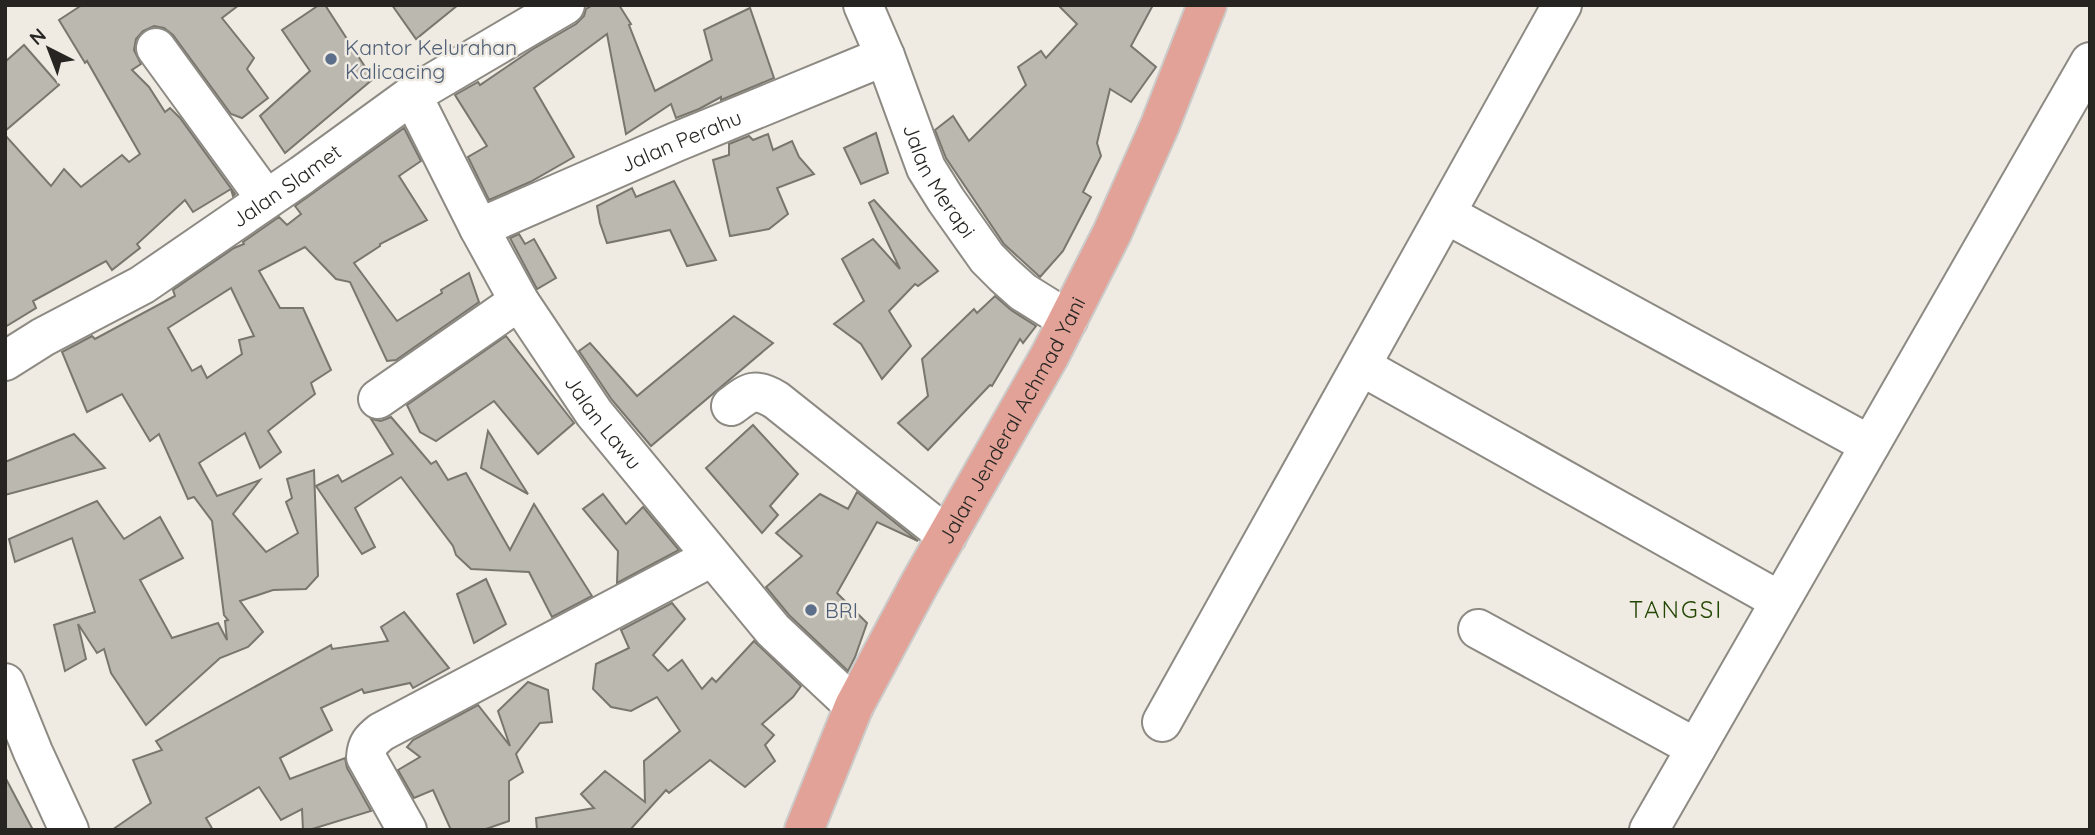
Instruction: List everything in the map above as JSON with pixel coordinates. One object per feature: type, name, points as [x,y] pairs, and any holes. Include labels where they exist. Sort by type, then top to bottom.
[{"type":"main road","name":"Jalan Jenderal Achmad Yani","points":[[804,830],[854,706],[1068,320],[1112,233],[1160,125],[1208,5]]},
{"type":"street","name":"Jalan Slamet","points":[[5,361],[43,337],[142,285],[412,95],[565,5]]},
{"type":"street","name":"Jalan Merapi","points":[[863,5],[926,168],[960,222],[987,258],[1004,275],[1023,292],[1068,320]]},
{"type":"street","points":[[1162,722],[1562,5]]},
{"type":"street","points":[[156,48],[266,199]]},
{"type":"street","name":"Jalan Perahu","points":[[479,228],[651,153],[885,57]]},
{"type":"street","points":[[1649,830],[2090,62]]},
{"type":"street","name":"Jalan Lawu","points":[[412,95],[519,301],[594,413],[774,630],[854,706]]},
{"type":"street","points":[[1446,214],[1870,445]]},
{"type":"street","points":[[378,399],[519,301]]},
{"type":"street","points":[[1361,366],[1780,601]]},
{"type":"street","points":[[731,406],[754,391],[762,392],[776,400],[947,536]]},
{"type":"street","points":[[407,830],[366,757],[370,740],[380,732],[712,557]]},
{"type":"street","points":[[1478,629],[1696,748]]},
{"type":"street","points":[[5,683],[19,758],[69,830]]},
{"type":"building","points":[[82,5],[239,5],[222,18],[254,58],[247,69],[268,98],[242,118],[231,114],[173,35],[164,28],[154,26],[143,31],[136,39],[134,50],[141,64],[132,70],[149,87],[165,112],[170,108],[180,118],[235,194],[233,196],[231,189],[193,212],[185,200],[137,244],[140,248],[112,270],[106,261],[33,301],[36,308],[5,327],[5,135],[51,186],[64,169],[81,187],[122,155],[129,162],[140,154],[87,61],[85,63],[59,20]]},
{"type":"building","name":"Kantor Kelurahan Kalicacing","points":[[319,5],[325,5],[373,79],[285,153],[260,116],[310,71],[282,30]]},
{"type":"building","points":[[392,5],[458,5],[416,39]]},
{"type":"building","points":[[593,5],[619,5],[631,24],[629,25],[655,91],[712,60],[704,30],[750,8],[774,78],[721,100],[721,97],[676,118],[671,104],[626,134],[607,34],[534,88],[574,157],[530,182],[489,200],[468,157],[487,146],[455,95],[478,82],[480,85],[576,24],[584,16],[586,9]]},
{"type":"building","points":[[1058,5],[1153,5],[1131,46],[1156,67],[1131,102],[1110,89],[1097,143],[1101,156],[1083,192],[1091,197],[1063,251],[1040,277],[1004,244],[946,158],[935,130],[953,116],[969,141],[1026,85],[1018,67],[1041,51],[1046,58],[1077,24]]},
{"type":"building","points":[[24,45],[59,85],[5,131],[5,62]]},
{"type":"building","points":[[404,128],[421,161],[399,176],[427,220],[380,244],[354,263],[397,321],[469,273],[479,302],[396,360],[387,361],[350,282],[336,279],[305,247],[259,271],[280,308],[303,308],[331,370],[311,383],[315,394],[268,431],[281,452],[260,468],[245,433],[199,463],[217,496],[260,480],[233,514],[266,552],[298,533],[286,502],[292,498],[287,479],[314,470],[318,576],[306,589],[273,590],[240,601],[263,632],[248,647],[220,658],[146,725],[111,673],[104,649],[97,653],[78,624],[86,659],[65,671],[54,625],[95,612],[72,538],[15,562],[9,539],[97,501],[124,539],[160,517],[183,558],[140,580],[172,638],[218,623],[227,640],[225,621],[228,620],[224,615],[212,521],[194,497],[188,499],[159,434],[150,441],[122,394],[87,412],[62,352],[92,336],[95,339],[175,296],[173,290],[244,244],[243,242],[279,217],[287,225],[301,214],[295,206]],"holes":[[[231,288],[254,336],[239,340],[242,354],[207,378],[201,366],[192,371],[168,328]]]},
{"type":"building","points":[[876,133],[888,173],[861,184],[844,148]]},
{"type":"building","points":[[768,134],[773,150],[792,141],[799,157],[814,174],[777,188],[788,214],[769,229],[730,236],[713,160],[729,155],[729,144],[749,136],[753,140]]},
{"type":"building","points":[[674,181],[716,260],[687,266],[670,230],[607,243],[597,206],[632,188],[636,197]]},
{"type":"building","points":[[874,200],[938,271],[918,286],[915,284],[889,311],[911,346],[882,379],[861,344],[834,324],[864,301],[842,259],[873,239],[900,269],[869,203]]},
{"type":"building","points":[[519,234],[525,244],[534,239],[556,278],[537,289],[510,238]]},
{"type":"building","points":[[995,296],[1036,326],[1023,343],[1020,339],[992,386],[990,385],[928,450],[898,423],[928,396],[922,359],[974,309],[977,313]]},
{"type":"building","points":[[734,316],[773,343],[651,446],[612,400],[579,351],[590,343],[637,396]]},
{"type":"building","points":[[506,336],[574,423],[538,454],[494,401],[436,441],[420,432],[407,405]]},
{"type":"building","points":[[391,417],[431,464],[436,461],[448,480],[466,473],[510,550],[534,504],[592,596],[552,617],[529,572],[471,569],[456,555],[453,546],[401,477],[355,508],[375,547],[362,554],[316,486],[338,475],[342,482],[393,454],[371,419],[381,421]]},
{"type":"building","points":[[753,425],[798,474],[770,506],[778,515],[762,533],[706,468]]},
{"type":"building","points":[[488,431],[528,494],[481,468]]},
{"type":"building","points":[[74,434],[105,468],[5,495],[5,462]]},
{"type":"building","points":[[857,492],[918,541],[877,522],[837,593],[867,623],[848,671],[789,615],[766,587],[802,556],[776,533],[820,494],[848,509]]},
{"type":"building","points":[[603,494],[626,524],[643,507],[679,550],[617,583],[618,551],[583,509]]},
{"type":"building","points":[[486,579],[506,624],[474,643],[457,594]]},
{"type":"building","points":[[672,603],[685,619],[653,655],[668,671],[682,660],[702,689],[712,678],[716,682],[754,641],[801,686],[793,697],[762,724],[774,735],[765,745],[775,761],[745,787],[710,760],[669,793],[666,790],[630,830],[537,830],[536,818],[594,808],[581,794],[605,771],[645,802],[644,761],[680,731],[657,697],[631,711],[611,707],[593,689],[596,664],[629,648],[621,630]]},
{"type":"building","points":[[404,612],[449,668],[413,688],[410,683],[364,693],[362,689],[321,708],[332,730],[280,758],[290,779],[345,758],[347,768],[371,811],[303,830],[302,809],[281,820],[259,787],[206,818],[213,830],[112,830],[151,803],[133,760],[162,750],[156,741],[331,645],[332,649],[388,641],[381,627]]},
{"type":"building","points":[[528,682],[548,690],[552,722],[540,723],[516,754],[523,772],[509,781],[509,821],[483,830],[451,830],[433,790],[414,798],[398,770],[420,757],[407,747],[413,740],[478,705],[510,746],[498,711]]},
{"type":"building","points":[[5,777],[33,830],[5,830]]},
{"type":"place","name":"Kantor Kelurahan Kalicacing","points":[[331,59]]},
{"type":"place","name":"BRI","points":[[811,610]]},
{"type":"district","name":"TANGSI","points":[[1676,609]]}]
